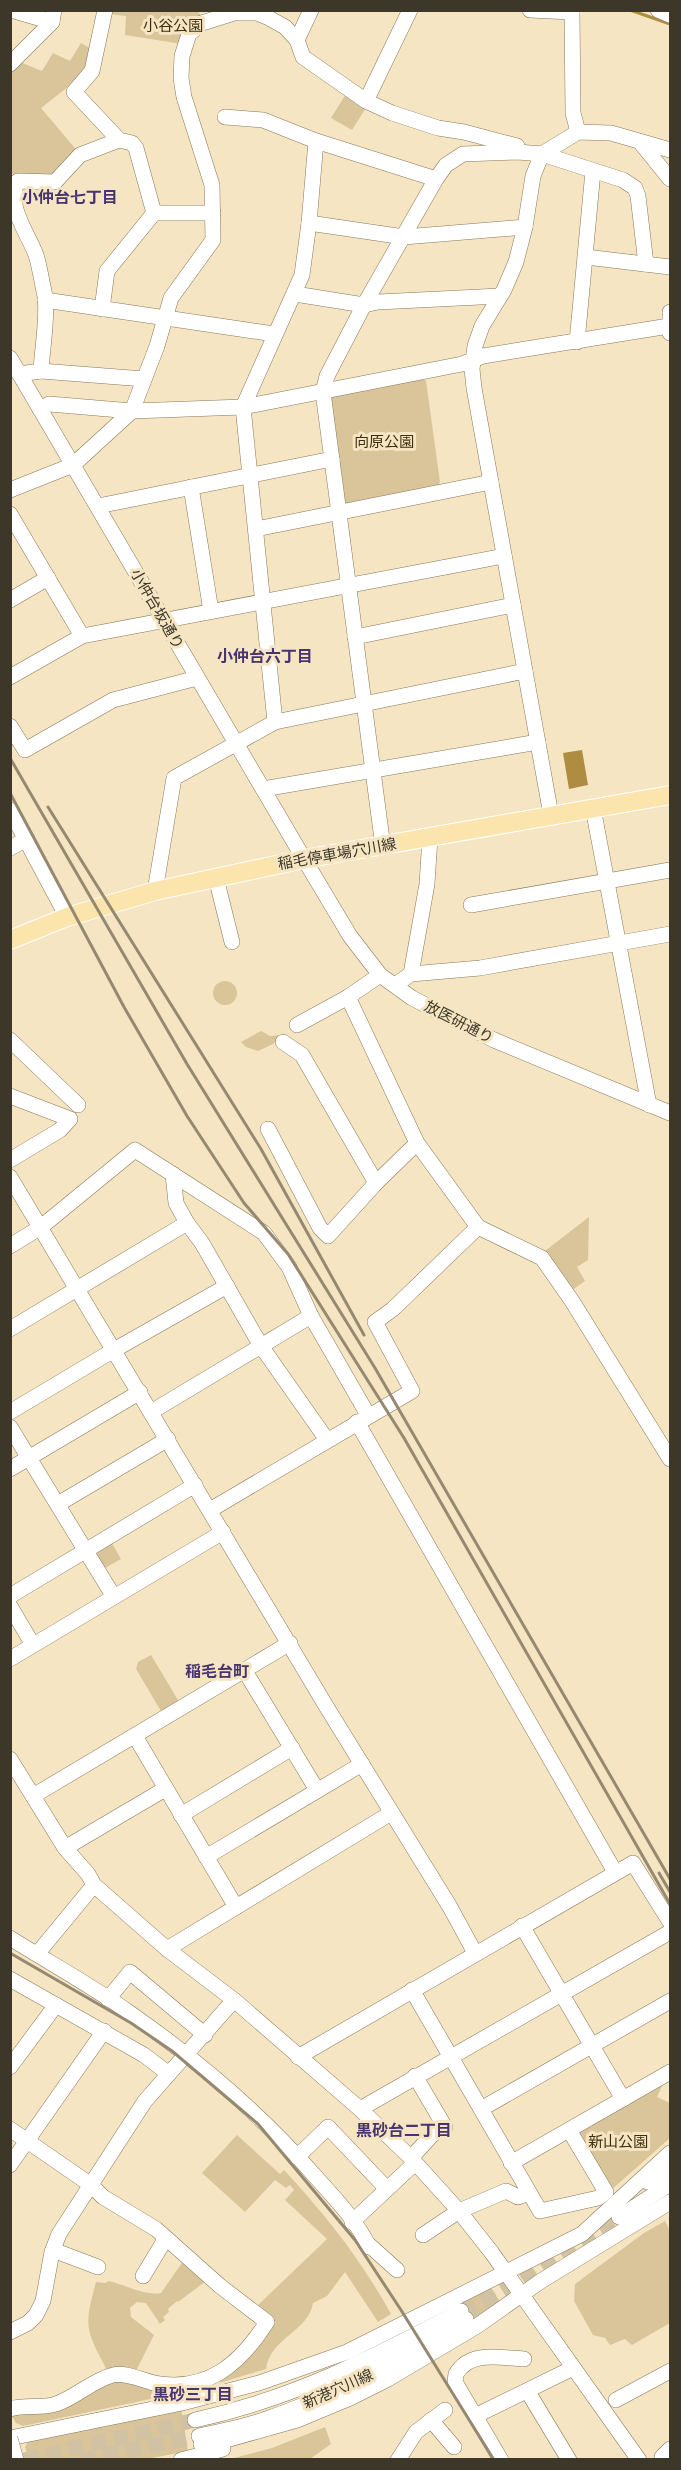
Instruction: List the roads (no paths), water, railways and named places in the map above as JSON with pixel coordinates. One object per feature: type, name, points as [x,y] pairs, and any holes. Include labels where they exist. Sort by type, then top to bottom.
[{"type":"main road","name":"稲毛停車場穴川線","points":[[10,940],[67,917],[155,891],[304,859],[670,795]]},
{"type":"street","points":[[11,10],[53,16]]},
{"type":"street","points":[[105,10],[92,71],[74,92],[119,140],[132,143],[136,148],[154,213]]},
{"type":"street","points":[[199,10],[216,17]]},
{"type":"street","points":[[297,40],[311,10]]},
{"type":"street","points":[[366,101],[410,10]]},
{"type":"street","points":[[530,10],[572,11],[573,113],[578,132]]},
{"type":"street","points":[[658,10],[670,15]]},
{"type":"street","points":[[10,490],[73,465],[132,411],[171,298],[213,240],[212,186],[184,97],[181,78],[182,56],[189,34],[202,23],[216,17],[238,11],[267,16],[285,27],[297,40],[303,57],[366,101],[392,113],[438,128],[519,147],[623,180],[635,188],[640,201],[646,264]]},
{"type":"street","points":[[10,64],[53,16]]},
{"type":"street","points":[[225,117],[263,120],[316,141],[436,179]]},
{"type":"street","points":[[382,847],[323,392],[327,376],[364,305],[436,179],[446,165],[463,153],[535,153],[578,132],[611,133],[670,150]]},
{"type":"street","points":[[41,371],[45,300],[37,259],[30,240],[14,214],[14,179],[55,182],[80,156],[119,140]]},
{"type":"street","points":[[275,722],[243,407],[274,334],[295,294],[304,264],[316,141]]},
{"type":"street","points":[[640,142],[670,179]]},
{"type":"street","points":[[535,153],[525,227],[516,262],[500,296],[482,326],[473,359],[474,388],[551,815]]},
{"type":"street","points":[[577,342],[594,171]]},
{"type":"street","points":[[154,213],[213,213]]},
{"type":"street","points":[[102,309],[107,271],[154,213]]},
{"type":"street","points":[[309,223],[404,237],[525,227]]},
{"type":"street","points":[[586,257],[670,267]]},
{"type":"street","points":[[295,294],[364,305],[378,302],[500,296]]},
{"type":"street","points":[[45,300],[274,334]]},
{"type":"street","points":[[40,409],[49,404],[132,411],[243,407],[462,364],[473,359],[577,342],[670,323]]},
{"type":"street","name":"小仲台坂通り","points":[[10,358],[304,859]]},
{"type":"street","points":[[20,374],[41,371],[144,379]]},
{"type":"street","points":[[98,506],[332,459]]},
{"type":"street","points":[[256,529],[491,482]]},
{"type":"street","points":[[191,487],[211,611]]},
{"type":"street","points":[[10,514],[82,636]]},
{"type":"street","points":[[10,677],[82,636],[504,556]]},
{"type":"street","points":[[10,600],[48,578]]},
{"type":"street","points":[[355,637],[513,605]]},
{"type":"street","points":[[155,891],[174,778],[275,722],[525,671]]},
{"type":"street","points":[[10,726],[25,750],[113,700],[197,678]]},
{"type":"street","points":[[263,789],[537,742]]},
{"type":"street","points":[[593,808],[650,1105]]},
{"type":"street","points":[[10,810],[67,917]]},
{"type":"street","points":[[411,974],[426,884],[430,837]]},
{"type":"street","points":[[10,848],[27,839]]},
{"type":"street","name":"放医研通り","points":[[304,859],[350,936],[380,975],[412,998],[494,1040],[670,1113]]},
{"type":"street","points":[[471,905],[670,870]]},
{"type":"street","points":[[216,878],[232,942]]},
{"type":"street","points":[[395,985],[411,974],[480,968],[670,934]]},
{"type":"street","points":[[297,1025],[348,997],[380,975]]},
{"type":"street","points":[[348,997],[417,1143],[478,1227],[542,1258],[572,1301],[670,1459]]},
{"type":"street","points":[[10,1040],[78,1105]]},
{"type":"street","points":[[284,1042],[302,1055],[376,1183]]},
{"type":"street","points":[[10,1096],[70,1119],[60,1130],[10,1160]]},
{"type":"street","points":[[268,1129],[320,1228],[328,1236],[376,1183],[417,1143]]},
{"type":"street","points":[[10,1246],[41,1227],[135,1149],[264,1233],[289,1267],[311,1317],[362,1418],[615,1872]]},
{"type":"street","points":[[173,1174],[176,1203],[187,1223],[202,1243],[261,1346],[327,1440]]},
{"type":"street","points":[[10,1178],[391,1813],[450,1907],[475,1953]]},
{"type":"street","points":[[10,1329],[187,1223]]},
{"type":"street","points":[[210,1510],[362,1418],[412,1391],[375,1322],[393,1309],[478,1227]]},
{"type":"street","points":[[10,1412],[227,1286]]},
{"type":"street","points":[[151,1412],[311,1317]]},
{"type":"street","points":[[10,1469],[140,1392]]},
{"type":"street","points":[[10,1427],[114,1597]]},
{"type":"street","points":[[58,1504],[168,1439]]},
{"type":"street","points":[[10,1596],[195,1485]]},
{"type":"street","points":[[10,1659],[223,1532]]},
{"type":"street","points":[[10,1606],[33,1646]]},
{"type":"street","points":[[33,1796],[290,1643]]},
{"type":"street","points":[[245,1671],[317,1790]]},
{"type":"street","points":[[135,1736],[236,1907]]},
{"type":"street","points":[[181,1815],[292,1748]]},
{"type":"street","points":[[10,1759],[65,1848],[94,1886],[166,1949],[234,2000],[360,2109],[413,2160],[459,2211],[505,2271],[639,2460]]},
{"type":"street","points":[[206,1857],[362,1764]]},
{"type":"street","points":[[65,1848],[165,1789]]},
{"type":"street","points":[[166,1949],[391,1813]]},
{"type":"street","points":[[298,2057],[633,1863],[670,1922]]},
{"type":"street","points":[[37,1954],[94,1886]]},
{"type":"street","points":[[522,1926],[623,2099]]},
{"type":"street","points":[[360,2109],[561,1992],[670,1932]]},
{"type":"street","points":[[10,1938],[108,1999],[188,2055],[259,2116],[328,2191],[368,2246],[397,2270]]},
{"type":"street","points":[[108,1999],[130,1972],[205,2035]]},
{"type":"street","points":[[10,1979],[104,2031],[169,2073]]},
{"type":"street","points":[[412,1990],[540,2211],[598,2198],[606,2192],[569,2130]]},
{"type":"street","points":[[10,2332],[28,2323],[40,2308],[53,2250],[66,2221],[145,2101],[188,2055],[234,2000]]},
{"type":"street","points":[[481,2109],[670,2001]]},
{"type":"street","points":[[10,2067],[57,2005]]},
{"type":"street","points":[[10,2165],[104,2031]]},
{"type":"street","points":[[511,2163],[670,2072]]},
{"type":"street","points":[[352,2222],[387,2189],[432,2135],[445,2127],[415,2076]]},
{"type":"street","points":[[297,2157],[328,2127],[387,2189]]},
{"type":"street","points":[[10,2129],[91,2185],[103,2197],[156,2229],[220,2286],[267,2322],[234,2363],[215,2377],[198,2383],[156,2383],[115,2375],[53,2405],[25,2405],[10,2409]]},
{"type":"street","points":[[16,2460],[10,2438],[182,2403],[259,2383],[337,2356],[447,2304],[505,2271],[547,2253],[582,2234],[670,2152]]},
{"type":"street","points":[[647,2182],[670,2167]]},
{"type":"street","points":[[619,2217],[670,2184]]},
{"type":"street","points":[[423,2235],[459,2211],[506,2191],[518,2197],[530,2193]]},
{"type":"street","points":[[200,2440],[219,2442],[314,2414],[388,2379],[468,2319],[522,2295],[670,2202]]},
{"type":"street","points":[[143,2276],[166,2238]]},
{"type":"street","points":[[53,2250],[99,2267]]},
{"type":"street","points":[[181,2460],[272,2436],[348,2407],[421,2369],[471,2335],[468,2319]]},
{"type":"street","name":"新港穴川線","points":[[392,2330],[360,2350],[292,2381],[194,2416],[250,2407],[302,2390],[384,2352],[468,2319]]},
{"type":"street","points":[[501,2460],[455,2382],[456,2374],[471,2360],[483,2357],[524,2359]]},
{"type":"street","points":[[475,2416],[573,2368]]},
{"type":"street","points":[[616,2400],[670,2372]]},
{"type":"street","points":[[528,2392],[569,2460]]},
{"type":"street","points":[[398,2460],[416,2432],[445,2410]]},
{"type":"street","points":[[431,2420],[454,2447]]},
{"type":"waterway","points":[[630,10],[670,24]]},
{"type":"tunnel","points":[[466,2319],[619,2217]]},
{"type":"tunnel","points":[[461,2311],[520,2270]]},
{"type":"tunnel","points":[[24,2460],[195,2420]]},
{"type":"tunnel","points":[[81,2460],[199,2436]]},
{"type":"railway","points":[[10,758],[187,1064],[375,1368],[670,1879]]},
{"type":"railway","points":[[10,793],[124,1007],[187,1116],[244,1203],[288,1254],[404,1438],[670,1904]]},
{"type":"railway","points":[[48,807],[261,1149],[364,1335]]},
{"type":"railway","points":[[659,1873],[670,1892]]},
{"type":"railway","points":[[10,1953],[131,2023],[172,2051],[258,2124],[355,2240],[494,2460]]},
{"type":"district","name":"小仲台七丁目","points":[[70,197]]},
{"type":"district","name":"小仲台六丁目","points":[[265,656]]},
{"type":"district","name":"稲毛台町","points":[[217,1671]]},
{"type":"district","name":"黒砂台二丁目","points":[[404,2130]]},
{"type":"district","name":"黒砂三丁目","points":[[193,2394]]},
{"type":"park label","name":"小谷公園","points":[[173,26]]},
{"type":"park label","name":"向原公園","points":[[384,442]]},
{"type":"park label","name":"新山公園","points":[[618,2142]]}]
